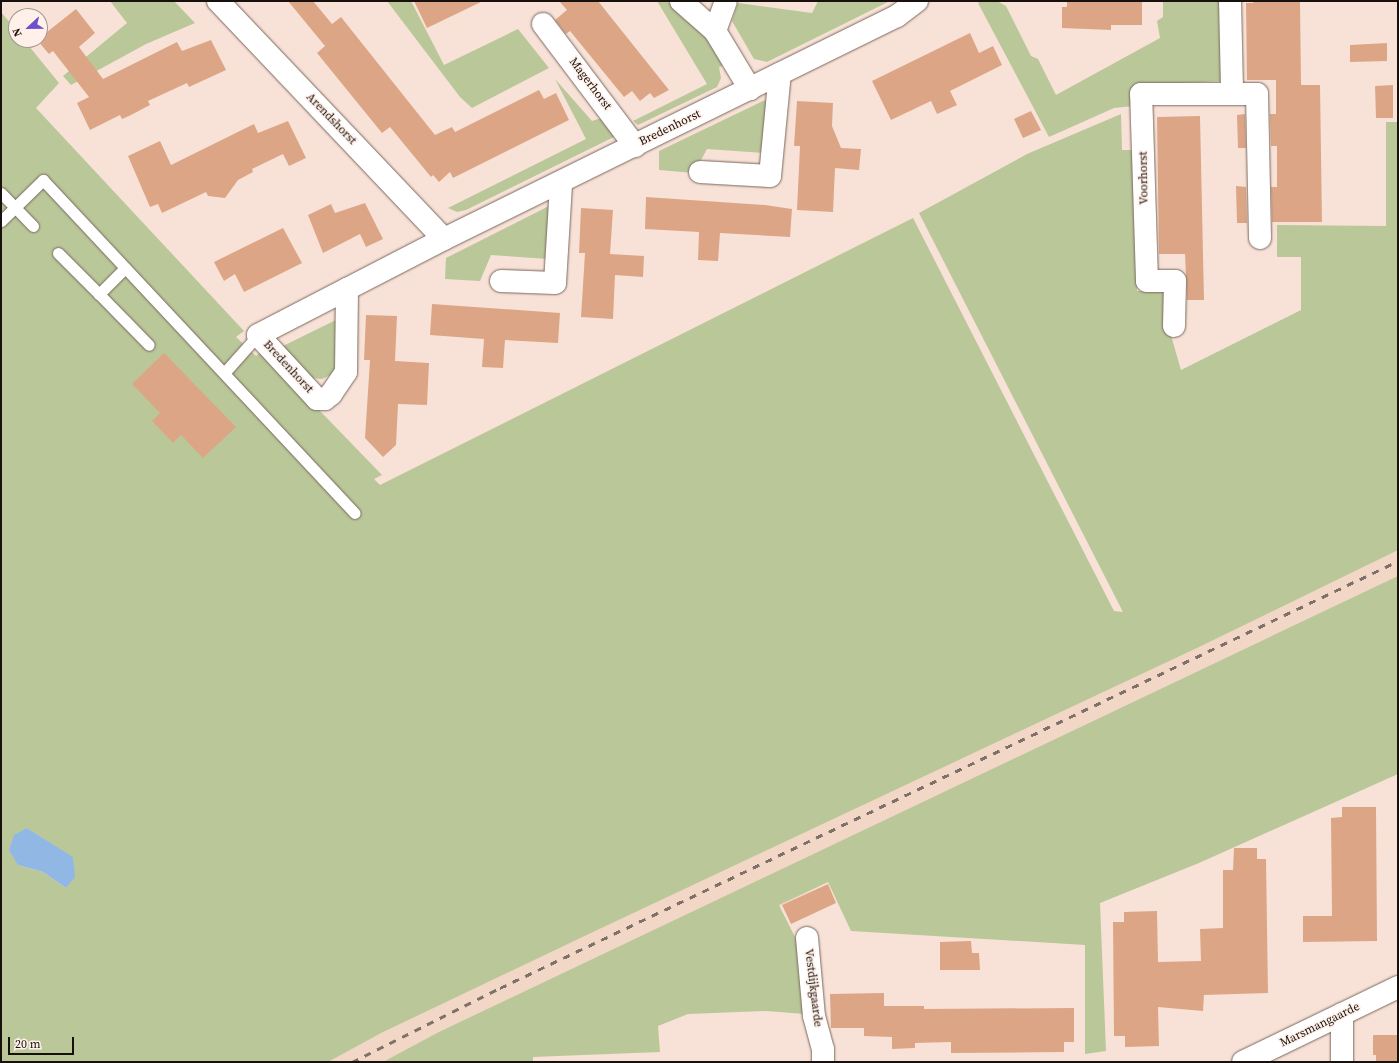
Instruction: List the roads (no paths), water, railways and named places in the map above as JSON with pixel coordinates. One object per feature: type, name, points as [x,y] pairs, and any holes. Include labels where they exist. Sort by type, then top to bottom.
[{"type":"street","name":"Arendshorst","points":[[218,1],[444,239]]},
{"type":"street","points":[[681,1],[715,31],[750,89]]},
{"type":"street","points":[[715,31],[726,1]]},
{"type":"street","name":"Bredenhorst","points":[[347,288],[346,372],[325,399],[317,399],[258,335],[347,288],[444,239],[561,184],[750,89],[780,72],[897,16],[917,1]]},
{"type":"street","points":[[1230,1],[1232,92]]},
{"type":"street","name":"Magerhorst","points":[[543,24],[635,146]]},
{"type":"street","points":[[700,172],[770,176],[780,72]]},
{"type":"street","name":"Voorhorst","points":[[1174,326],[1175,281],[1147,281],[1141,94],[1232,92],[1257,94],[1260,238]]},
{"type":"street","points":[[501,281],[555,283],[561,184]]},
{"type":"street","name":"Vestdijkgaarde","points":[[807,938],[814,1016],[823,1049],[823,1062]]},
{"type":"street","name":"Marsmangaarde","points":[[1242,1062],[1398,987]]},
{"type":"street","points":[[1342,1014],[1342,1062]]},
{"type":"lane","points":[[1,221],[43,180],[225,372],[355,513]]},
{"type":"lane","points":[[1,192],[33,226]]},
{"type":"lane","points":[[58,253],[149,345]]},
{"type":"lane","points":[[99,294],[125,268]]},
{"type":"lane","points":[[225,372],[258,335]]},
{"type":"water","points":[[27,828],[73,857],[75,877],[66,888],[43,872],[18,865],[9,850],[14,835]]},
{"type":"railway","points":[[352,1062],[500,988],[1398,561]]}]
